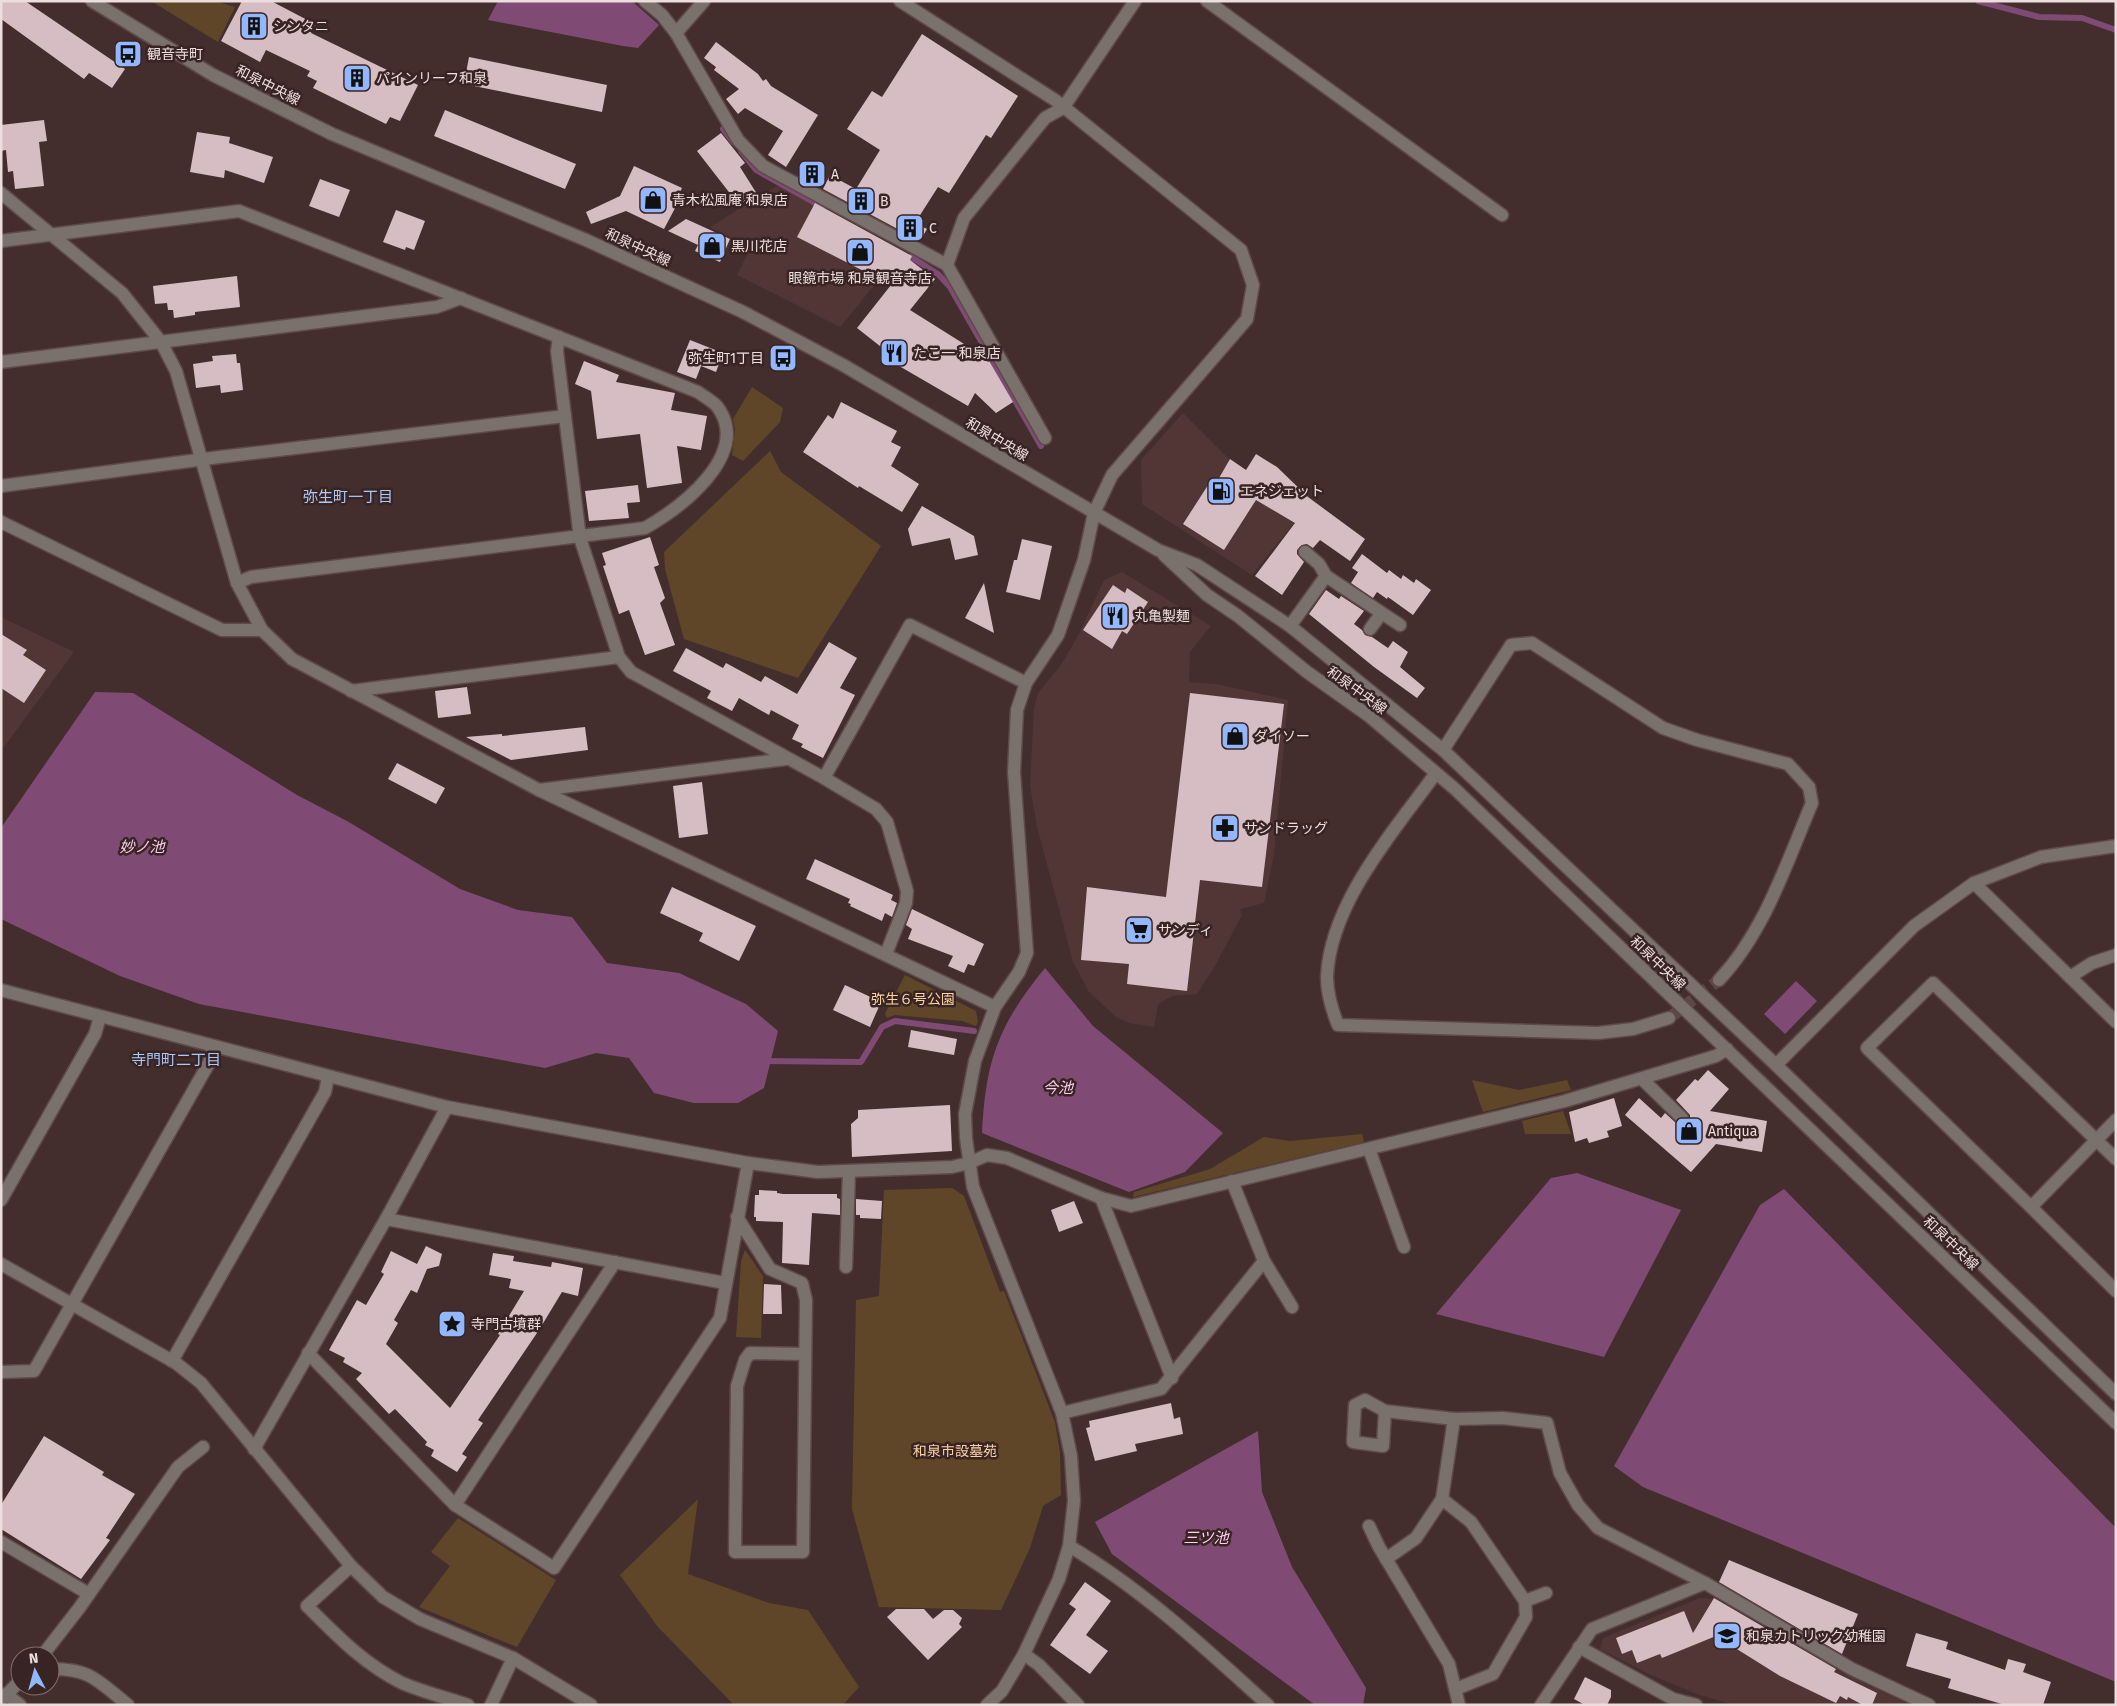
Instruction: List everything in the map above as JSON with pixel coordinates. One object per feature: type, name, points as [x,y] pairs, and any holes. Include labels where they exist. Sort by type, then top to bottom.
[{"type":"street","name":"和泉中央線","points":[[92,1],[212,75],[332,134],[586,240],[743,312],[843,365],[1158,550],[1197,565],[1290,626],[1443,750],[1776,1065],[2116,1394]]},
{"type":"street","points":[[645,1],[662,15],[676,34],[738,140],[762,166],[948,264],[1045,438]]},
{"type":"street","points":[[676,34],[704,1]]},
{"type":"street","points":[[900,1],[1054,100],[1241,250],[1253,285],[1247,319],[1112,476],[1094,513],[1084,560],[1058,636],[1026,684],[1017,710],[1014,772],[1027,953],[1019,972],[996,1007],[974,1060],[965,1114],[973,1187],[1062,1413],[1071,1456],[1074,1500],[1069,1546],[1059,1579],[1024,1654],[1002,1691],[987,1705]]},
{"type":"street","points":[[948,264],[964,218],[1045,118],[1063,108],[1135,1]]},
{"type":"street","points":[[1207,1],[1502,215]]},
{"type":"street","points":[[1,193],[49,235],[122,293],[161,342],[176,371],[236,583],[262,630],[292,659],[539,790],[996,1007]]},
{"type":"street","points":[[1,241],[239,211],[698,392],[719,408],[728,434],[722,458],[705,480],[672,513],[644,528],[580,538],[251,577],[236,583]]},
{"type":"street","points":[[1,362],[437,307],[461,298]]},
{"type":"street","points":[[559,337],[557,351],[580,538],[619,657],[630,672],[786,759],[824,778],[876,809],[887,822],[907,891],[906,903],[886,954]]},
{"type":"street","points":[[1,486],[202,459],[565,416]]},
{"type":"street","points":[[1,522],[222,630],[262,630]]},
{"type":"street","name":"和泉中央線","points":[[1158,550],[1207,596],[1238,616],[1307,672],[1369,716],[1455,789],[2116,1423]]},
{"type":"street","points":[[1305,552],[1319,564],[1326,576],[1400,625]]},
{"type":"street","points":[[1290,626],[1326,576]]},
{"type":"street","points":[[1370,629],[1381,614]]},
{"type":"street","points":[[824,778],[910,624],[1026,684]]},
{"type":"street","points":[[1443,750],[1511,645],[1532,643],[1664,728],[1697,740],[1788,764],[1809,788],[1812,803],[1758,929],[1737,961],[1719,980]]},
{"type":"street","points":[[351,691],[619,657]]},
{"type":"street","points":[[539,790],[786,759]]},
{"type":"street","points":[[1436,773],[1350,895],[1331,949],[1327,978],[1331,1006],[1338,1025],[1598,1033],[1633,1029],[1669,1018]]},
{"type":"street","points":[[1776,1065],[1914,926],[1974,883],[2041,857],[2116,846]]},
{"type":"street","points":[[1974,883],[2116,1022]]},
{"type":"street","points":[[2070,977],[2092,963],[2116,955]]},
{"type":"street","points":[[2116,1159],[1933,983],[1867,1048],[2116,1291]]},
{"type":"street","points":[[1,990],[446,1107],[748,1163],[818,1172],[952,1167],[969,1163],[987,1155],[1007,1158],[1101,1198],[1131,1206],[1565,1101],[1716,1056],[1727,1049]]},
{"type":"street","points":[[1,1200],[95,1034],[100,1017]]},
{"type":"street","points":[[1,1372],[34,1370],[209,1063],[213,1047]]},
{"type":"street","points":[[172,1361],[325,1092],[328,1077]]},
{"type":"street","points":[[1642,1078],[1682,1118]]},
{"type":"street","points":[[254,1450],[386,1219],[446,1107]]},
{"type":"street","points":[[2031,1207],[2116,1120]]},
{"type":"street","points":[[1369,1149],[1404,1247]]},
{"type":"street","points":[[308,1353],[455,1505],[554,1568],[720,1318],[748,1163]]},
{"type":"street","points":[[846,1267],[849,1171]]},
{"type":"street","points":[[1232,1181],[1264,1261],[1292,1306]]},
{"type":"street","points":[[1101,1198],[1172,1378]]},
{"type":"street","points":[[737,1217],[770,1269],[802,1282],[806,1300],[806,1354],[803,1552],[735,1552],[737,1386],[745,1360],[750,1353],[806,1354]]},
{"type":"street","points":[[386,1219],[725,1283]]},
{"type":"street","points":[[1062,1413],[1162,1389],[1264,1261]]},
{"type":"street","points":[[455,1505],[615,1262]]},
{"type":"street","points":[[1,1264],[72,1306],[172,1361],[201,1383],[351,1566],[383,1597],[420,1619],[513,1658],[584,1703]]},
{"type":"street","points":[[1385,1411],[1454,1420],[1503,1418],[1547,1423],[1560,1473],[1578,1505],[1598,1528],[1705,1583],[1852,1668],[1929,1705]]},
{"type":"street","points":[[1386,1559],[1416,1538],[1442,1499],[1454,1420]]},
{"type":"street","points":[[50,1646],[89,1594],[178,1466],[203,1447]]},
{"type":"street","points":[[1442,1499],[1471,1522],[1525,1601],[1526,1617],[1493,1674],[1456,1689]]},
{"type":"street","points":[[1368,1526],[1449,1664],[1459,1705]]},
{"type":"street","points":[[1,1542],[89,1594]]},
{"type":"street","points":[[1069,1546],[1089,1558],[1184,1629],[1268,1705]]},
{"type":"street","points":[[351,1566],[307,1606],[346,1646],[375,1667],[404,1684],[468,1705]]},
{"type":"street","points":[[1541,1705],[1592,1629],[1705,1583]]},
{"type":"street","points":[[1525,1601],[1546,1593]]},
{"type":"street","points":[[1579,1647],[1673,1698],[1696,1705]]},
{"type":"street","points":[[1024,1654],[1039,1664],[1078,1705]]},
{"type":"street","points":[[491,1705],[513,1658]]},
{"type":"street","points":[[60,1669],[72,1668],[89,1674],[128,1705]]},
{"type":"street","points":[[4,1697],[20,1705]]},
{"type":"shaded area","points":[[778,185],[900,254],[840,327],[737,275],[751,247],[710,227]]},
{"type":"shaded area","name":"エネジェット","points":[[1183,413],[1228,458],[1263,480],[1274,464],[1312,501],[1252,575],[1142,504],[1141,460]]},
{"type":"shaded area","points":[[1122,572],[1211,626],[1190,652],[1189,682],[1217,684],[1288,700],[1274,854],[1264,903],[1240,909],[1242,915],[1215,966],[1197,994],[1172,996],[1158,1004],[1154,1027],[1129,1023],[1116,1017],[1089,992],[1073,962],[1037,827],[1030,785],[1034,708],[1038,693],[1061,665],[1079,634],[1104,580]]},
{"type":"shaded area","points":[[1,617],[74,652],[1,751]]},
{"type":"shaded area","points":[[1700,1598],[1716,1599],[1818,1661],[1905,1703],[1905,1705],[1735,1705],[1699,1695],[1649,1674],[1600,1649],[1603,1638]]},
{"type":"green space","points":[[151,1],[215,1],[235,7],[218,42]]},
{"type":"green space","points":[[752,387],[783,408],[780,422],[743,461],[732,455],[735,429],[733,419]]},
{"type":"green space","points":[[770,451],[781,472],[881,546],[798,678],[684,639],[665,569],[664,552]]},
{"type":"green space","name":"弥生６号公園","points":[[905,975],[976,1011],[978,1022],[976,1026],[962,1021],[895,1015],[887,1018],[885,1014]]},
{"type":"green space","points":[[1472,1080],[1519,1090],[1567,1080],[1571,1090],[1483,1112]]},
{"type":"green space","points":[[1563,1111],[1571,1134],[1525,1134],[1522,1121]]},
{"type":"green space","points":[[1362,1134],[1364,1142],[1133,1197],[1134,1192],[1210,1169],[1264,1137],[1290,1141]]},
{"type":"green space","name":"和泉市設墓苑","points":[[952,1188],[964,1196],[1000,1292],[1004,1291],[1055,1422],[1060,1453],[1061,1495],[1043,1506],[1030,1548],[1001,1610],[879,1607],[852,1509],[856,1300],[879,1296],[884,1190]]},
{"type":"green space","points":[[745,1250],[763,1276],[761,1338],[736,1337],[741,1261]]},
{"type":"green space","points":[[698,1499],[688,1574],[769,1603],[808,1610],[859,1687],[843,1705],[734,1705],[658,1627],[620,1575]]},
{"type":"green space","points":[[458,1518],[556,1580],[517,1647],[419,1607],[450,1566],[431,1552]]},
{"type":"water","points":[[498,1],[632,1],[659,25],[638,48],[623,46],[488,20]]},
{"type":"water","name":"妙ノ池","points":[[95,692],[133,693],[297,795],[347,821],[460,889],[518,910],[572,917],[607,963],[679,973],[746,1004],[778,1031],[764,1088],[738,1103],[694,1103],[654,1093],[629,1058],[596,1053],[545,1068],[199,1004],[120,976],[1,919],[1,828]]},
{"type":"water","name":"今池","points":[[1045,968],[1093,1026],[1223,1133],[1185,1172],[1129,1192],[982,1133],[987,1084],[997,1044],[1016,1008]]},
{"type":"water","points":[[1796,981],[1817,1001],[1785,1034],[1764,1014]]},
{"type":"water","points":[[1577,1173],[1681,1210],[1604,1357],[1436,1314],[1551,1178]]},
{"type":"water","points":[[1784,1189],[2116,1528],[2116,1682],[1643,1487],[1614,1466],[1760,1205]]},
{"type":"water","name":"三ツ池","points":[[1258,1431],[1262,1492],[1292,1567],[1366,1688],[1363,1705],[1315,1705],[1112,1554],[1095,1522]]},
{"type":"building","points":[[1,1],[25,1],[125,69],[112,88],[89,73],[84,79],[1,19]]},
{"type":"building","points":[[242,1],[271,1],[315,24],[311,33],[418,85],[400,121],[390,117],[386,124],[313,88],[317,81],[307,76],[310,71],[266,50],[260,62],[221,41]]},
{"type":"building","points":[[922,34],[1018,96],[991,138],[986,135],[949,193],[938,187],[915,223],[927,229],[920,241],[823,189],[830,175],[856,189],[880,150],[847,129],[872,91],[882,97]]},
{"type":"building","points":[[716,42],[758,74],[763,81],[766,79],[771,86],[818,115],[786,167],[768,155],[783,131],[745,108],[738,114],[726,99],[739,89],[714,70],[716,67],[704,58]]},
{"type":"building","points":[[469,57],[607,85],[602,112],[464,84]]},
{"type":"building","points":[[445,110],[576,164],[565,189],[434,136]]},
{"type":"building","points":[[44,120],[47,141],[39,142],[44,186],[15,189],[13,171],[8,172],[6,150],[1,151],[1,125]]},
{"type":"building","points":[[197,132],[230,137],[229,143],[273,157],[264,183],[225,170],[224,178],[190,172]]},
{"type":"building","points":[[721,133],[745,163],[740,167],[757,194],[739,205],[697,151]]},
{"type":"building","name":"青木松風庵 和泉店","points":[[634,166],[682,188],[679,194],[682,195],[664,229],[626,211],[591,224],[586,212],[620,196]]},
{"type":"building","points":[[320,179],[350,190],[339,217],[309,206]]},
{"type":"building","points":[[815,203],[912,256],[910,260],[935,279],[910,310],[988,359],[1013,402],[996,413],[975,393],[968,406],[894,363],[896,361],[880,351],[885,350],[857,328],[891,285],[797,237]]},
{"type":"building","points":[[396,210],[425,221],[414,250],[406,247],[405,250],[383,242]]},
{"type":"building","points":[[686,219],[730,239],[720,262],[695,251],[698,245],[668,231]]},
{"type":"building","points":[[237,276],[240,307],[195,312],[195,315],[174,318],[173,310],[168,310],[167,303],[155,304],[153,286]]},
{"type":"building","points":[[690,340],[723,353],[716,372],[701,366],[696,379],[677,372]]},
{"type":"building","points":[[236,354],[237,363],[240,363],[243,390],[221,393],[220,385],[196,388],[193,364],[213,361],[212,356]]},
{"type":"building","points":[[584,361],[619,375],[616,382],[675,393],[671,410],[707,416],[701,450],[677,446],[682,483],[647,488],[640,434],[597,439],[591,391],[575,384]]},
{"type":"building","points":[[841,402],[897,431],[891,442],[901,447],[891,466],[919,484],[902,512],[859,486],[858,488],[803,452],[828,415],[833,419]]},
{"type":"building","points":[[1256,454],[1277,467],[1308,497],[1365,539],[1350,561],[1320,540],[1313,548],[1307,544],[1302,545],[1297,550],[1297,554],[1304,562],[1282,595],[1255,576],[1295,523],[1256,500],[1224,550],[1183,524],[1210,482],[1215,485],[1230,459],[1246,470]]},
{"type":"building","points":[[638,485],[640,502],[627,503],[629,518],[589,521],[585,491]]},
{"type":"building","points":[[922,506],[974,536],[978,555],[955,560],[950,538],[912,546],[908,529]]},
{"type":"building","points":[[650,537],[659,565],[654,567],[665,598],[660,603],[675,645],[645,655],[629,610],[619,614],[603,566],[606,565],[602,553]]},
{"type":"building","points":[[1022,539],[1052,546],[1040,600],[1006,592],[1014,560],[1017,560]]},
{"type":"building","points":[[1362,554],[1387,573],[1389,570],[1401,579],[1403,575],[1414,583],[1416,579],[1431,590],[1413,615],[1388,597],[1387,599],[1377,592],[1373,598],[1351,583],[1358,572],[1352,568]]},
{"type":"building","points":[[984,583],[994,633],[965,618]]},
{"type":"building","name":"丸亀製麺","points":[[1113,585],[1125,593],[1127,588],[1148,602],[1127,634],[1122,631],[1112,649],[1083,630]]},
{"type":"building","points":[[1326,590],[1339,599],[1341,596],[1364,611],[1354,624],[1365,635],[1372,637],[1388,648],[1393,641],[1408,652],[1400,667],[1425,688],[1417,698],[1374,667],[1309,614]]},
{"type":"building","points":[[1,634],[27,650],[23,655],[46,670],[24,703],[1,688]]},
{"type":"building","points":[[829,642],[857,658],[840,688],[855,695],[823,758],[801,747],[803,744],[792,739],[799,725],[771,710],[769,715],[739,698],[732,711],[707,698],[711,691],[673,671],[686,648],[723,668],[726,663],[761,682],[765,676],[797,694]]},
{"type":"building","points":[[467,687],[471,714],[438,718],[435,691]]},
{"type":"building","points":[[1190,693],[1284,704],[1262,887],[1200,880],[1187,991],[1127,984],[1129,964],[1081,960],[1087,887],[1166,897]]},
{"type":"building","points":[[585,727],[588,750],[511,760],[466,737],[502,734],[502,736]]},
{"type":"building","points":[[397,763],[445,788],[436,804],[388,779]]},
{"type":"building","points":[[702,782],[708,834],[679,838],[673,786]]},
{"type":"building","points":[[815,859],[893,895],[891,900],[897,903],[892,917],[885,913],[882,921],[850,906],[851,904],[848,903],[850,899],[806,879]]},
{"type":"building","points":[[672,887],[756,926],[739,961],[699,941],[703,933],[660,913]]},
{"type":"building","points":[[912,909],[984,944],[974,966],[968,964],[964,973],[948,966],[953,956],[908,939],[912,929],[906,925]]},
{"type":"building","points":[[845,985],[881,1002],[870,1027],[833,1010]]},
{"type":"building","points":[[911,1030],[957,1039],[954,1055],[908,1047]]},
{"type":"building","points":[[1708,1070],[1729,1089],[1710,1111],[1767,1121],[1762,1152],[1716,1144],[1691,1172],[1625,1115],[1639,1098],[1661,1118],[1665,1113],[1677,1124],[1685,1126],[1690,1120],[1690,1115],[1676,1100],[1695,1079],[1698,1081]]},
{"type":"building","points":[[1614,1098],[1622,1126],[1607,1131],[1609,1137],[1589,1143],[1587,1138],[1575,1142],[1569,1112]]},
{"type":"building","points":[[950,1105],[952,1151],[852,1157],[851,1124],[858,1118],[858,1110]]},
{"type":"building","points":[[759,1190],[777,1191],[777,1193],[783,1194],[837,1194],[837,1198],[840,1199],[840,1215],[812,1213],[809,1265],[782,1263],[783,1222],[756,1221],[756,1217],[754,1217],[755,1195],[759,1195]]},
{"type":"building","points":[[856,1199],[882,1201],[881,1219],[860,1218],[860,1215],[856,1215]]},
{"type":"building","points":[[1074,1201],[1083,1223],[1059,1232],[1051,1210]]},
{"type":"building","points":[[426,1246],[442,1254],[439,1266],[427,1269],[417,1293],[411,1290],[394,1320],[398,1323],[386,1344],[450,1408],[500,1335],[498,1334],[524,1291],[509,1288],[511,1279],[489,1275],[493,1253],[514,1256],[513,1261],[551,1267],[552,1262],[583,1268],[578,1296],[562,1292],[539,1330],[478,1420],[483,1423],[462,1454],[467,1457],[457,1472],[431,1456],[434,1450],[425,1445],[427,1442],[395,1409],[389,1414],[356,1379],[362,1373],[343,1362],[345,1358],[329,1350],[357,1300],[366,1305],[384,1274],[381,1272],[391,1251],[417,1264]]},
{"type":"building","points":[[764,1284],[781,1285],[782,1314],[763,1314]]},
{"type":"building","points":[[1171,1403],[1174,1419],[1180,1417],[1183,1434],[1135,1444],[1137,1451],[1095,1461],[1086,1428],[1090,1427],[1089,1421]]},
{"type":"building","points":[[44,1436],[104,1472],[102,1475],[135,1494],[106,1538],[110,1540],[81,1579],[1,1529],[1,1505]]},
{"type":"building","points":[[1729,1560],[1858,1614],[1842,1654],[1719,1582]]},
{"type":"building","points":[[1085,1582],[1111,1601],[1086,1635],[1108,1651],[1090,1674],[1050,1645],[1076,1609],[1069,1604]]},
{"type":"building","points":[[1714,1598],[1836,1669],[1834,1672],[1877,1693],[1872,1705],[1863,1705],[1848,1697],[1847,1700],[1840,1696],[1836,1703],[1780,1676],[1716,1636],[1662,1658],[1660,1654],[1637,1663],[1632,1650],[1622,1654],[1616,1638],[1684,1611],[1693,1633]]},
{"type":"building","points":[[896,1609],[924,1609],[933,1619],[944,1610],[953,1610],[962,1618],[959,1624],[962,1627],[928,1660],[887,1617]]},
{"type":"building","points":[[1916,1633],[1948,1642],[1946,1649],[2005,1670],[2008,1659],[2026,1664],[2023,1672],[2051,1682],[2043,1705],[2005,1705],[1948,1688],[1951,1679],[1906,1666]]},
{"type":"building","points":[[1585,1677],[1611,1690],[1611,1697],[1607,1705],[1585,1705],[1574,1699]]},
{"type":"waterway","points":[[1978,1],[2039,17],[2082,18],[2116,30]]},
{"type":"waterway","points":[[723,129],[733,142]]},
{"type":"waterway","points":[[741,151],[756,170],[822,207]]},
{"type":"waterway","points":[[911,257],[938,274],[950,287],[1041,446]]},
{"type":"waterway","points":[[764,1061],[861,1062],[882,1027],[895,1021],[974,1031]]},
{"type":"tunnel","points":[[1669,1018],[1719,980]]},
{"type":"place","name":"シンタニ","points":[[254,26]]},
{"type":"place","name":"観音寺町","points":[[128,54]]},
{"type":"place","name":"パインリーフ和泉","points":[[357,78]]},
{"type":"place","name":"A","points":[[812,174]]},
{"type":"place","name":"青木松風庵 和泉店","points":[[653,200]]},
{"type":"place","name":"B","points":[[861,201]]},
{"type":"place","name":"C","points":[[910,228]]},
{"type":"place","name":"黒川花店","points":[[712,246]]},
{"type":"place","name":"眼鏡市場 和泉観音寺店","points":[[860,252]]},
{"type":"place","name":"たこ一 和泉店","points":[[894,353]]},
{"type":"place","name":"弥生町1丁目","points":[[783,358]]},
{"type":"place","name":"エネジェット","points":[[1221,491]]},
{"type":"place","name":"丸亀製麺","points":[[1115,616]]},
{"type":"place","name":"ダイソー","points":[[1235,736]]},
{"type":"place","name":"サンドラッグ","points":[[1225,828]]},
{"type":"place","name":"サンディ","points":[[1139,930]]},
{"type":"place","name":"Antiqua","points":[[1689,1131]]},
{"type":"place","name":"寺門古墳群","points":[[452,1324]]},
{"type":"place","name":"和泉カトリック幼稚園","points":[[1727,1636]]},
{"type":"district","name":"弥生町一丁目","points":[[348,497]]},
{"type":"district","name":"寺門町二丁目","points":[[176,1060]]}]
